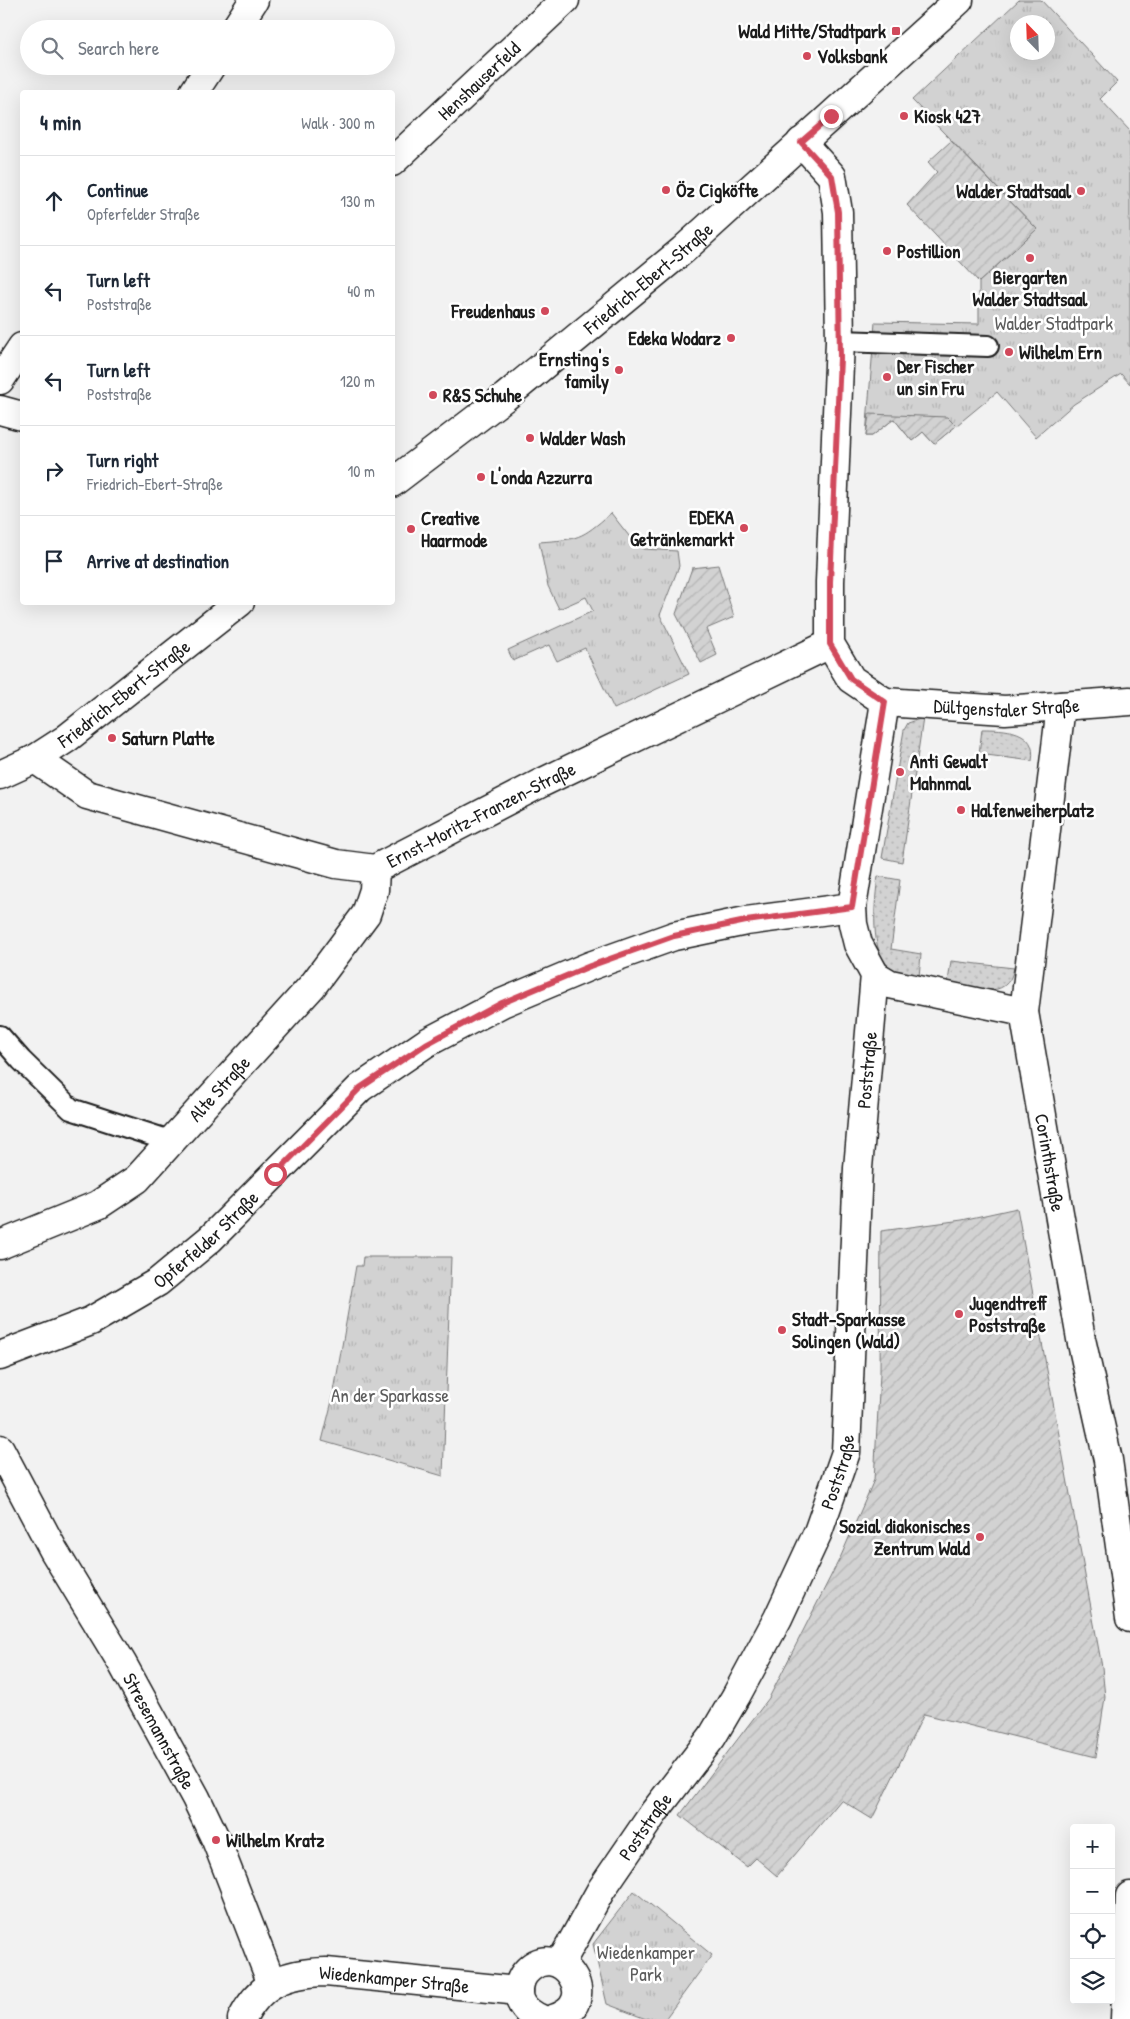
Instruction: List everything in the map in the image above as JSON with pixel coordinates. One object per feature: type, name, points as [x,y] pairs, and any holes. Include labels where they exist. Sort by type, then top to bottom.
[{"type":"street","points":[[241,20],[254,0]]},
{"type":"street","name":"Henshauserfeld","points":[[395,159],[494,69],[565,0]]},
{"type":"street","name":"Friedrich-Ebert-Straße","points":[[395,481],[505,397],[683,250],[959,0]]},
{"type":"street","points":[[195,90],[205,75]]},
{"type":"street","points":[[801,142],[832,176],[838,212],[840,341],[830,582],[830,644],[851,679],[885,702],[852,907],[852,924],[858,944],[875,975],[890,984],[1024,1012]]},
{"type":"street","points":[[0,380],[20,350]]},
{"type":"street","points":[[0,410],[20,415]]},
{"type":"street","name":"Friedrich-Ebert-Straße","points":[[0,775],[36,759],[90,721],[236,605]]},
{"type":"street","name":"Ernst-Moritz-Franzen-Straße","points":[[36,759],[87,795],[336,864],[375,869],[541,784],[830,644]]},
{"type":"street","name":"Dültgenstaler Straße","points":[[885,702],[1005,710],[1130,701]]},
{"type":"street","name":"Corinthstraße","points":[[1061,706],[1024,1012],[1081,1339],[1108,1460],[1130,1618]]},
{"type":"street","name":"Alte Straße","points":[[0,1245],[98,1205],[138,1179],[170,1141],[313,985],[366,914],[374,890],[375,869]]},
{"type":"street","name":"Opferfelder Straße","points":[[0,1356],[90,1321],[158,1282],[210,1239],[360,1088],[426,1044],[502,1003],[590,966],[674,936],[746,921],[852,907]]},
{"type":"street","name":"Poststraße","points":[[560,1964],[601,1890],[655,1811],[712,1737],[736,1696],[778,1618],[818,1532],[846,1452],[858,1168],[875,975]]},
{"type":"street","name":"Stresemannstraße","points":[[0,1449],[54,1551],[122,1663],[196,1798],[216,1840],[272,1984]]},
{"type":"street","points":[[1125,2019],[1130,1896]]},
{"type":"street","points":[[541,2019],[525,2009],[519,1991],[524,1974],[530,1968],[544,1962],[560,1964],[574,1977],[577,1986],[574,2004],[566,2016]]},
{"type":"street","name":"Wiedenkamper Straße","points":[[272,1984],[285,1977],[304,1973],[326,1972],[519,1991]]},
{"type":"street","points":[[242,2019],[259,1993],[272,1984]]},
{"type":"lane","points":[[840,341],[988,346]]},
{"type":"lane","points":[[0,1036],[21,1060],[71,1109],[170,1141]]},
{"type":"green space","name":"Walder Stadtpark","points":[[1019,0],[1041,0],[1055,15],[1010,15],[1010,60],[1055,60],[1055,15],[1117,82],[1100,99],[1130,131],[1130,384],[1121,374],[1074,404],[1036,437],[997,392],[934,444],[923,432],[912,441],[894,419],[872,436],[866,436],[875,322],[979,324],[979,282],[1037,229],[912,100]]},
{"type":"green space","points":[[951,141],[1037,229],[979,282],[907,205],[937,172],[928,162]]},
{"type":"green space","points":[[869,414],[947,417],[956,426],[934,444],[923,432],[912,441],[894,419],[872,436],[866,436]]},
{"type":"green space","points":[[611,513],[633,541],[644,549],[677,551],[679,566],[660,615],[689,674],[614,709],[585,648],[557,661],[549,645],[513,661],[508,650],[593,611],[586,597],[559,609],[548,586],[539,542],[571,539],[585,533]]},
{"type":"green space","points":[[718,565],[734,617],[706,629],[717,655],[701,663],[676,614],[692,568]]},
{"type":"green space","points":[[923,718],[902,862],[882,858],[904,730],[908,723]]},
{"type":"green space","points":[[982,729],[1009,731],[1024,737],[1030,742],[1032,761],[979,754]]},
{"type":"green space","points":[[878,876],[900,880],[891,949],[921,954],[919,977],[892,969],[884,962],[879,952],[875,926]]},
{"type":"green space","points":[[951,961],[1014,968],[1010,979],[1004,986],[997,989],[978,989],[948,982]]},
{"type":"green space","points":[[1017,1208],[1102,1667],[1105,1697],[1096,1757],[924,1714],[872,1819],[841,1800],[777,1876],[756,1858],[747,1867],[680,1815],[769,1698],[841,1556],[874,1480],[880,1374],[881,1231],[962,1220]]},
{"type":"green space","name":"An der Sparkasse","points":[[363,1257],[451,1257],[443,1476],[322,1441],[333,1397],[356,1266],[362,1266]]},
{"type":"green space","name":"Wiedenkamper Park","points":[[634,1891],[712,1955],[665,2019],[646,2019],[607,2004],[593,1944]]},
{"type":"place","name":"Wald Mitte/Stadtpark","points":[[896,31]]},
{"type":"place","name":"Volksbank","points":[[807,56]]},
{"type":"place","name":"Kiosk 427","points":[[904,116]]},
{"type":"place","name":"Öz Cigköfte","points":[[666,190]]},
{"type":"place","name":"Walder Stadtsaal","points":[[1081,191]]},
{"type":"place","name":"Postillion","points":[[887,251]]},
{"type":"place","name":"Biergarten Walder Stadtsaal","points":[[1030,258]]},
{"type":"place","name":"Freudenhaus","points":[[545,311]]},
{"type":"place","name":"Edeka Wodarz","points":[[731,338]]},
{"type":"place","name":"Wilhelm Ern","points":[[1009,352]]},
{"type":"place","name":"Ernsting's family","points":[[619,370]]},
{"type":"place","name":"Der Fischer un sin Fru","points":[[887,377]]},
{"type":"place","name":"R&S Schuhe","points":[[433,395]]},
{"type":"place","name":"Walder Wash","points":[[530,438]]},
{"type":"place","name":"L'onda Azzurra","points":[[481,477]]},
{"type":"place","name":"EDEKA Getränkemarkt","points":[[744,528]]},
{"type":"place","name":"Creative Haarmode","points":[[411,529]]},
{"type":"place","name":"Saturn Platte","points":[[112,738]]},
{"type":"place","name":"Anti Gewalt Mahnmal","points":[[900,772]]},
{"type":"place","name":"Halfenweiherplatz","points":[[961,810]]},
{"type":"place","name":"Jugendtreff Poststraße","points":[[959,1314]]},
{"type":"place","name":"Stadt-Sparkasse Solingen (Wald)","points":[[782,1330]]},
{"type":"place","name":"Sozial diakonisches Zentrum Wald","points":[[980,1537]]},
{"type":"place","name":"Wilhelm Kratz","points":[[216,1840]]},
{"type":"route","points":[[275,1174],[360,1088],[426,1044],[502,1003],[590,966],[674,936],[746,921],[816,910],[852,907],[885,702],[851,679],[830,644],[830,582],[840,358],[838,212],[832,176],[801,142],[831,116]]}]
